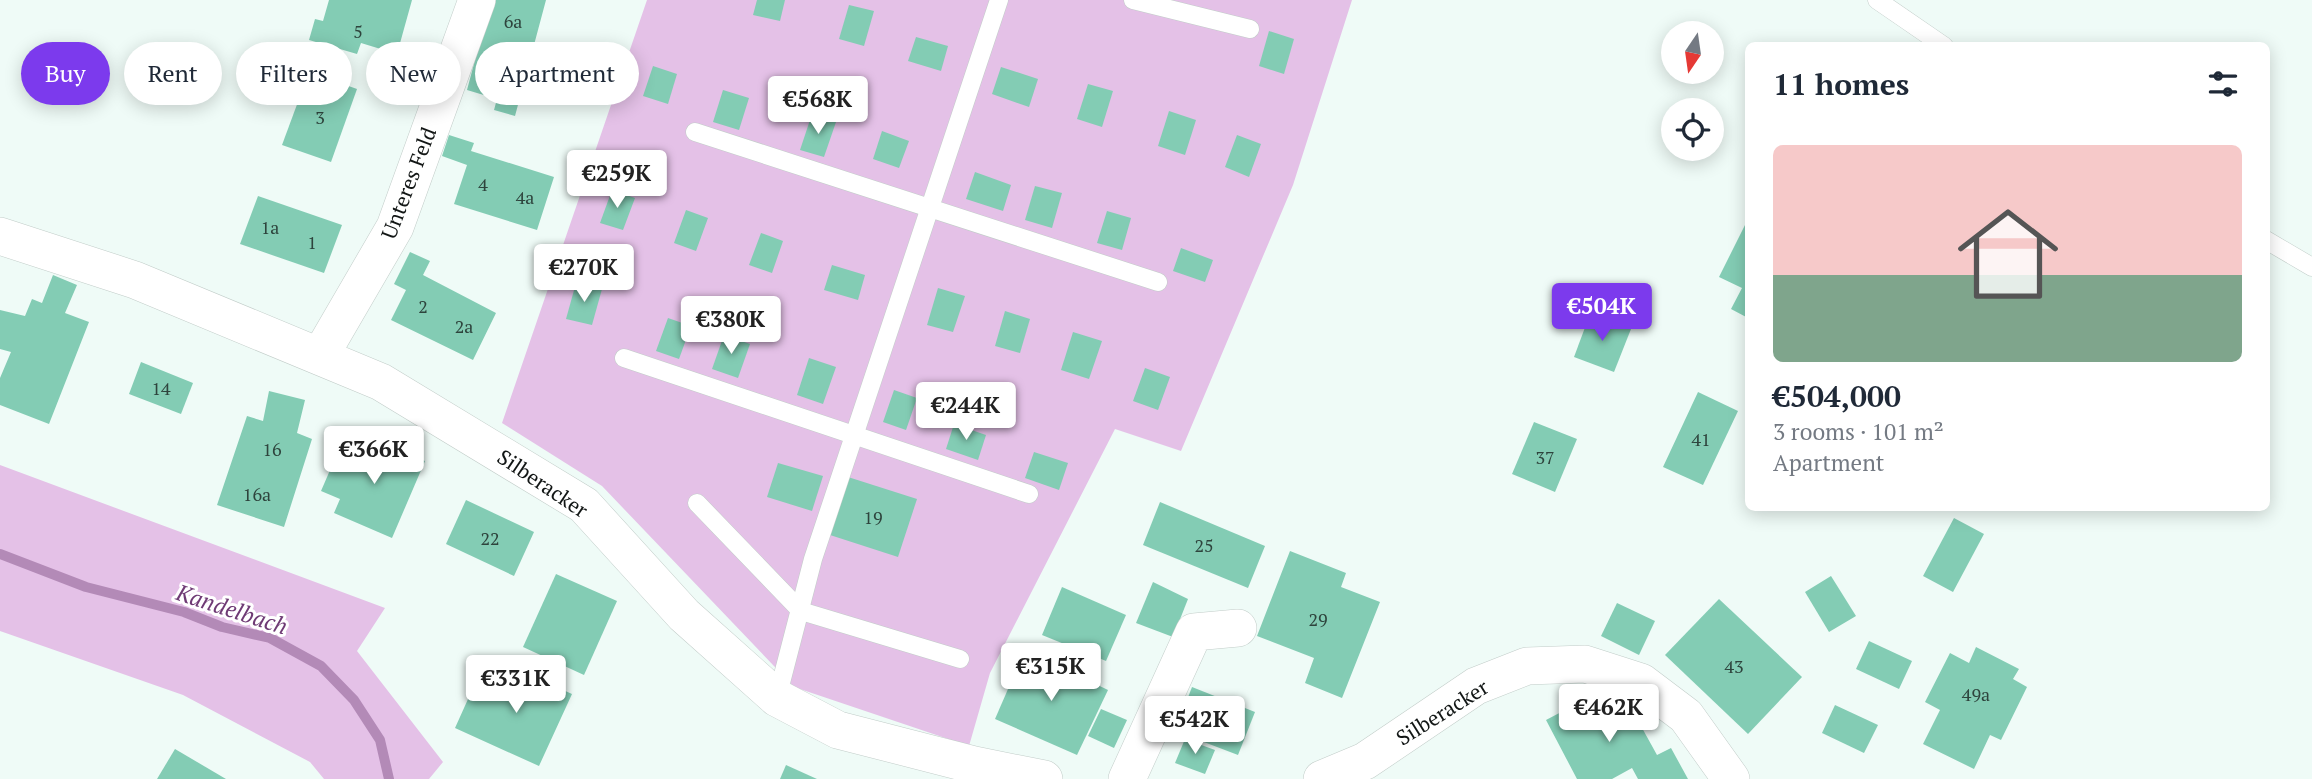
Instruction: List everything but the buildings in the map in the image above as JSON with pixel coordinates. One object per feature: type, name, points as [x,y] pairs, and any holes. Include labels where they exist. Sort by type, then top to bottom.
[{"type":"street","name":"Unteres Feld","points":[[320,356],[395,227],[477,0]]},
{"type":"street","name":"Silberacker","points":[[0,236],[135,280],[382,382],[584,505],[684,615],[777,698],[838,730],[974,765],[1044,779]]},
{"type":"street","points":[[1127,779],[1194,632],[1238,628]]},
{"type":"street","name":"Silberacker","points":[[1322,779],[1365,761],[1476,686],[1527,666],[1585,664],[1641,682],[1686,716],[1731,779]]},
{"type":"lane","points":[[777,698],[813,559],[932,209],[999,0]]},
{"type":"lane","points":[[1133,0],[1250,29]]},
{"type":"lane","points":[[1877,0],[1938,42]]},
{"type":"lane","points":[[695,132],[1158,282]]},
{"type":"lane","points":[[2270,242],[2312,267]]},
{"type":"lane","points":[[624,358],[1029,494]]},
{"type":"lane","points":[[697,503],[801,611],[960,659]]},
{"type":"shaded area","points":[[647,0],[1352,0],[1293,185],[1181,451],[1115,429],[990,673],[969,746],[794,687],[602,486],[502,423],[611,105],[639,105],[639,42],[633,42]]},
{"type":"shaded area","points":[[0,465],[385,608],[357,651],[443,762],[429,779],[324,779],[310,762],[183,695],[0,631]]},
{"type":"waterway","name":"Kandelbach","points":[[0,554],[86,587],[184,612],[222,627],[270,638],[321,666],[354,700],[380,740],[389,779]]}]
